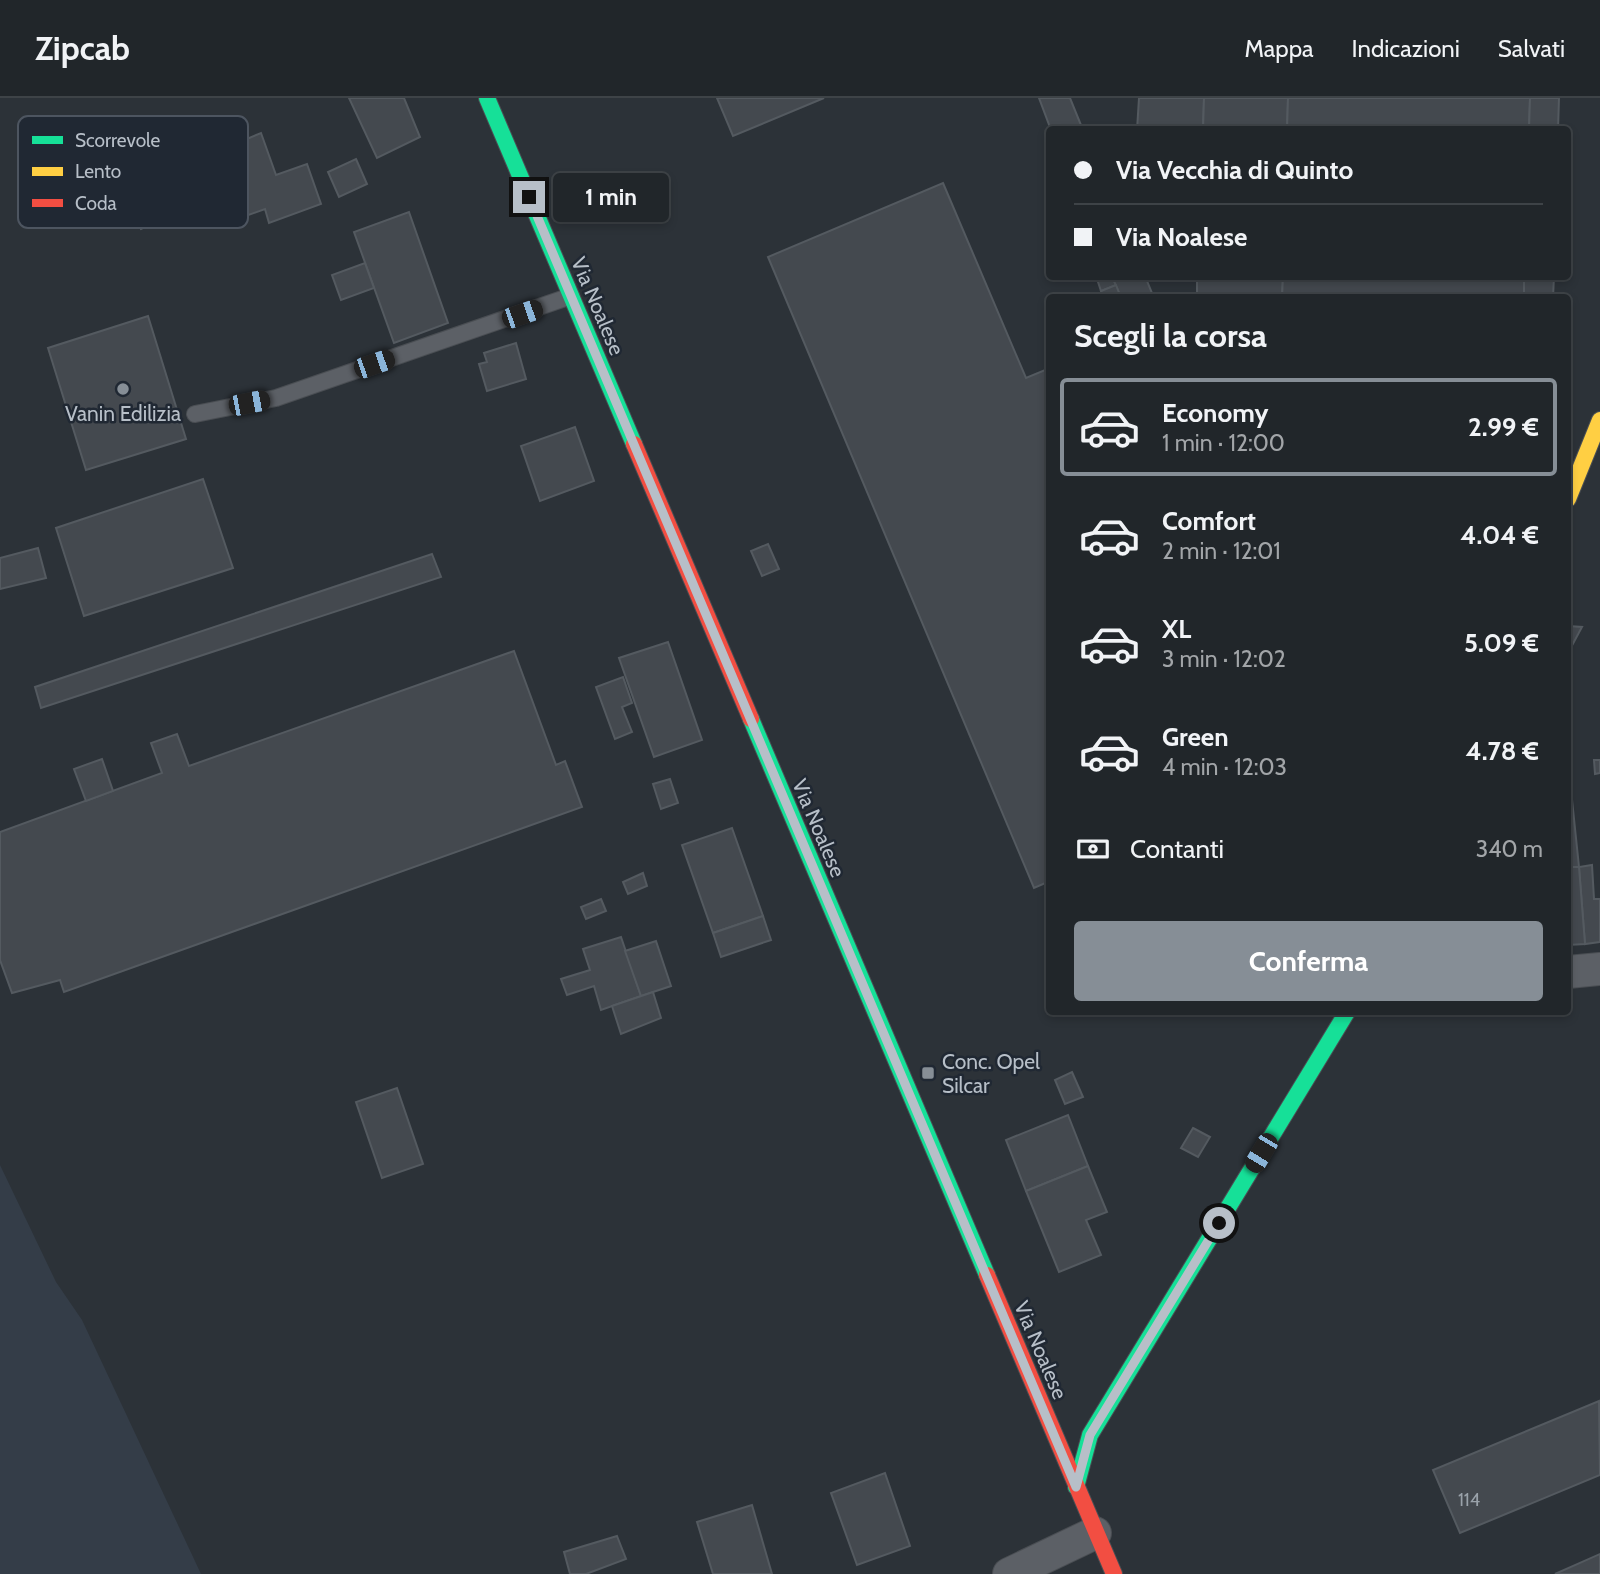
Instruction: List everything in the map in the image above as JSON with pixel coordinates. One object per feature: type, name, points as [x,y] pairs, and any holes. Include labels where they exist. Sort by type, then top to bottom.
[{"type":"main road","name":"Via Noalese","points":[[487,98],[1114,1574]]},
{"type":"main road","points":[[1571,492],[1600,420]]},
{"type":"main road","points":[[1076,1487],[1090,1435],[1345,1015]]},
{"type":"street","points":[[1571,972],[1600,969]]},
{"type":"street","points":[[1009,1574],[1095,1534]]},
{"type":"lane","points":[[195,414],[276,398],[570,296]]},
{"type":"shaded area","points":[[0,1165],[56,1282],[82,1320],[201,1574],[0,1574]]},
{"type":"building","points":[[349,98],[404,98],[420,137],[377,158]]},
{"type":"building","points":[[717,98],[824,98],[733,136]]},
{"type":"building","points":[[1039,98],[1070,98],[1081,126],[1050,126]]},
{"type":"building","points":[[1139,98],[1204,98],[1203,126],[1137,126]]},
{"type":"building","points":[[1204,98],[1288,98],[1287,126],[1203,126]]},
{"type":"building","points":[[1288,98],[1530,98],[1529,126],[1287,126]]},
{"type":"building","points":[[1530,98],[1559,98],[1558,126],[1529,126]]},
{"type":"building","points":[[261,133],[276,175],[307,164],[321,204],[269,223],[265,209],[248,215],[248,138]]},
{"type":"building","points":[[356,159],[367,184],[339,197],[328,172]]},
{"type":"building","points":[[943,183],[1026,378],[1046,370],[1046,883],[1034,888],[768,257]]},
{"type":"building","points":[[409,212],[448,323],[394,343],[354,232]]},
{"type":"building","points":[[365,263],[374,288],[341,300],[332,275]]},
{"type":"building","points":[[1097,280],[1114,280],[1116,285],[1101,291]]},
{"type":"building","points":[[1114,280],[1147,280],[1152,294],[1119,294]]},
{"type":"building","points":[[1197,280],[1283,280],[1282,294],[1197,294]]},
{"type":"building","points":[[1283,280],[1524,280],[1524,294],[1282,294]]},
{"type":"building","points":[[1524,280],[1554,280],[1553,294],[1524,294]]},
{"type":"building","points":[[1116,285],[1119,294],[1102,294],[1101,291]]},
{"type":"building","points":[[148,316],[186,439],[86,470],[48,348]]},
{"type":"building","points":[[516,343],[526,379],[487,391],[479,364],[487,362],[484,353]]},
{"type":"building","points":[[575,427],[594,481],[540,501],[521,446]]},
{"type":"building","points":[[203,479],[233,568],[84,616],[56,528]]},
{"type":"building","points":[[768,544],[779,569],[762,576],[751,551]]},
{"type":"building","points":[[38,548],[46,578],[0,589],[0,558]]},
{"type":"building","points":[[432,554],[441,577],[41,708],[35,687]]},
{"type":"building","points":[[1571,626],[1582,627],[1571,647]]},
{"type":"building","points":[[668,642],[702,740],[654,757],[619,658]]},
{"type":"building","points":[[514,651],[556,765],[565,761],[582,807],[64,992],[60,980],[12,993],[0,960],[0,832],[162,773],[151,743],[177,734],[189,766]]},
{"type":"building","points":[[623,677],[632,703],[622,707],[632,732],[615,739],[596,687]]},
{"type":"building","points":[[102,759],[113,791],[86,801],[74,769]]},
{"type":"building","points":[[1594,760],[1600,760],[1600,773],[1595,774]]},
{"type":"building","points":[[670,779],[678,803],[661,809],[653,784]]},
{"type":"building","points":[[1571,790],[1579,867],[1571,867]]},
{"type":"building","points":[[732,828],[763,916],[713,933],[682,845]]},
{"type":"building","points":[[1592,865],[1594,899],[1600,899],[1600,942],[1585,944],[1579,867]]},
{"type":"building","points":[[1571,867],[1579,867],[1585,944],[1571,945]]},
{"type":"building","points":[[643,873],[647,886],[628,894],[623,882]]},
{"type":"building","points":[[601,899],[606,911],[586,919],[581,907]]},
{"type":"building","points":[[763,916],[771,940],[721,957],[713,933]]},
{"type":"building","points":[[621,937],[641,996],[601,1010],[594,986],[567,995],[561,979],[590,970],[583,949]]},
{"type":"building","points":[[656,941],[671,986],[641,996],[625,951]]},
{"type":"building","points":[[653,992],[661,1018],[621,1034],[612,1006]]},
{"type":"building","points":[[1072,1072],[1083,1097],[1065,1104],[1055,1080]]},
{"type":"building","points":[[397,1088],[423,1164],[382,1178],[356,1102]]},
{"type":"building","points":[[1068,1115],[1088,1166],[1026,1191],[1006,1140]]},
{"type":"building","points":[[1193,1128],[1210,1137],[1198,1157],[1181,1148]]},
{"type":"building","points":[[1088,1166],[1107,1212],[1086,1220],[1101,1255],[1059,1272],[1026,1191]]},
{"type":"building","points":[[1599,1401],[1600,1475],[1460,1533],[1433,1470]]},
{"type":"building","points":[[885,1473],[910,1546],[857,1565],[831,1493]]},
{"type":"building","points":[[752,1505],[772,1574],[713,1574],[697,1522]]},
{"type":"building","points":[[617,1536],[626,1559],[586,1574],[570,1574],[564,1552]]},
{"type":"building","points":[[1600,1554],[1600,1574],[1555,1574]]},
{"type":"traffic: fast","points":[[487,98],[634,444]]},
{"type":"traffic: fast","points":[[751,719],[987,1275]]},
{"type":"traffic: fast","points":[[1076,1487],[1090,1435],[1345,1015]]},
{"type":"traffic: slow","points":[[1571,492],[1600,420]]},
{"type":"traffic: jam","points":[[634,444],[751,719]]},
{"type":"traffic: jam","points":[[987,1275],[1114,1574]]},
{"type":"place","name":"Vanin Edilizia","points":[[123,389]]},
{"type":"place","name":"Conc. Opel Silcar","points":[[928,1073]]},
{"type":"route","points":[[529,197],[1076,1487],[1090,1435],[1219,1223]]}]
